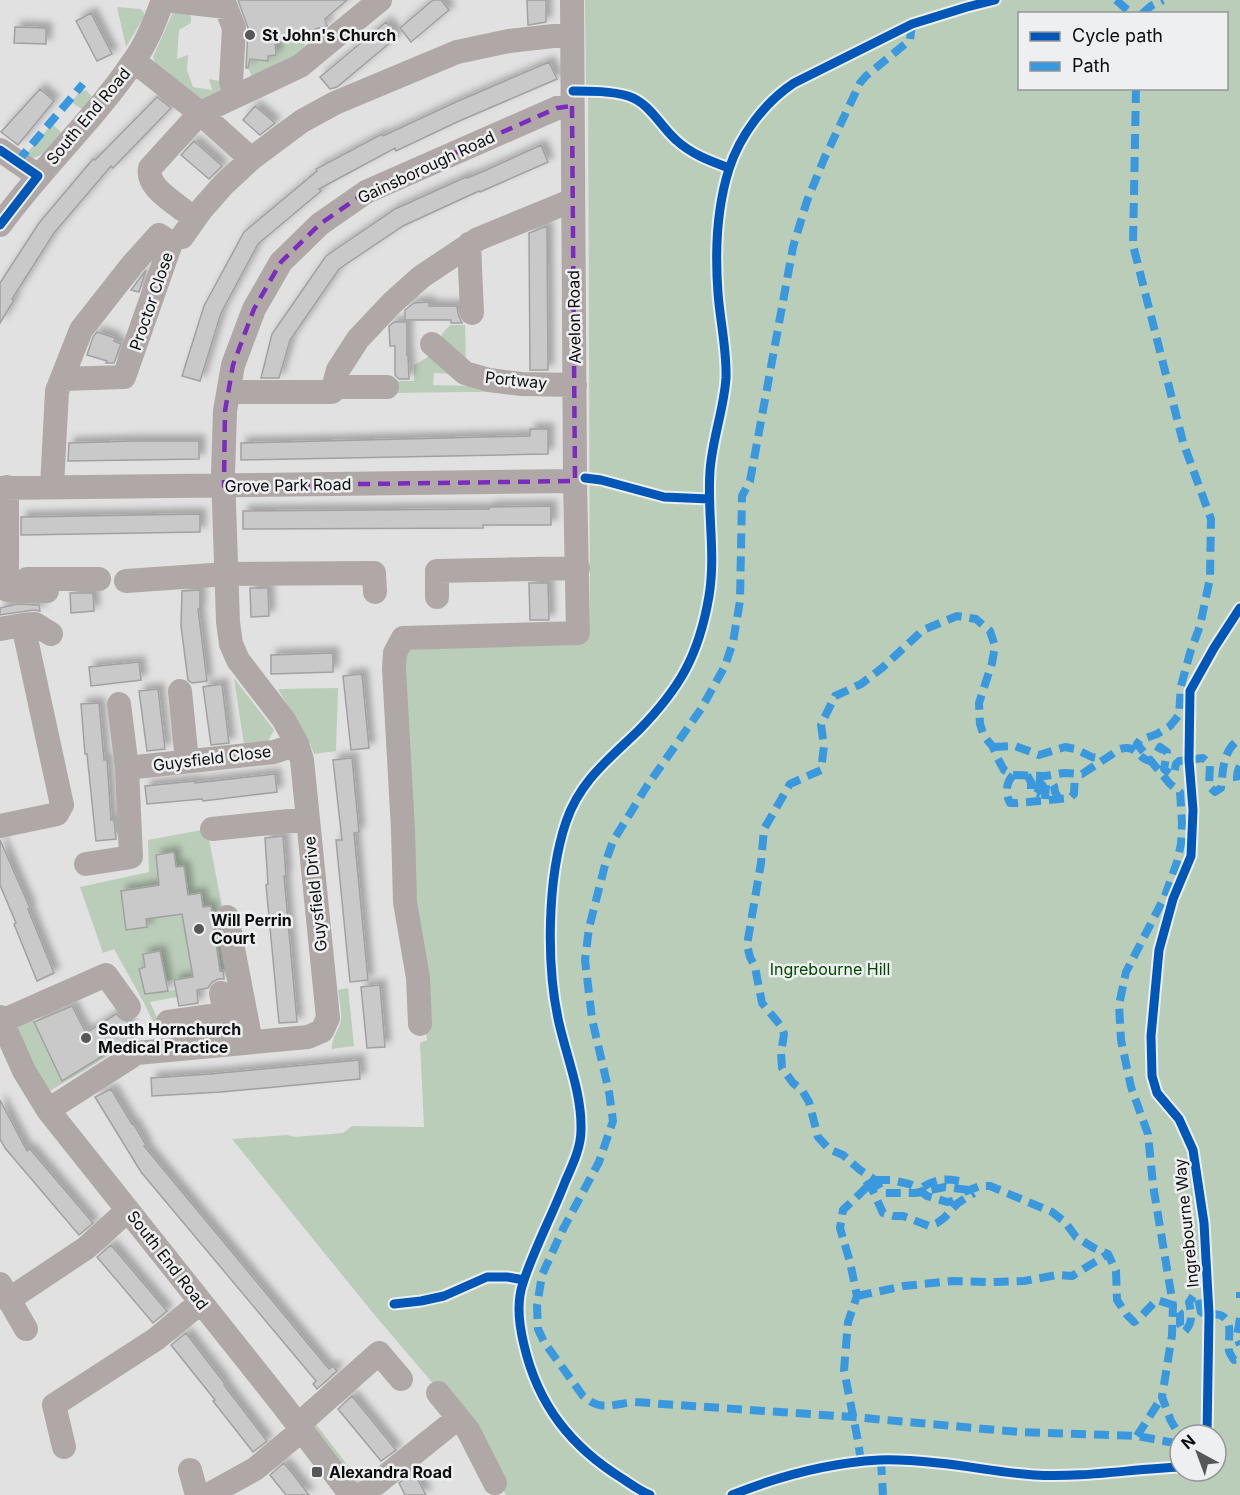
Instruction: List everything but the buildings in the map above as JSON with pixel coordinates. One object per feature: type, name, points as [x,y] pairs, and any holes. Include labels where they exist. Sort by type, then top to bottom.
[{"type":"street","name":"South End Road","points":[[0,225],[38,176],[110,94],[134,61],[151,32],[164,0]]},
{"type":"street","points":[[164,0],[226,7],[234,28],[231,82],[236,96]]},
{"type":"street","points":[[183,210],[151,181],[149,171],[200,112],[300,66],[380,0]]},
{"type":"street","name":"Avelon Road","points":[[420,1024],[418,978],[405,902],[395,653],[403,638],[578,633],[572,0]]},
{"type":"street","points":[[182,237],[223,185],[251,159],[302,121],[335,103],[457,52],[509,41],[571,34]]},
{"type":"street","points":[[134,61],[200,112],[251,159]]},
{"type":"street","name":"Gainsborough Road","points":[[224,486],[225,411],[233,365],[254,309],[281,262],[321,224],[366,192],[557,108],[572,106]]},
{"type":"street","points":[[0,150],[38,176]]},
{"type":"street","points":[[229,392],[333,392],[338,370],[358,339],[421,276],[478,239],[573,200]]},
{"type":"street","name":"Proctor Close","points":[[52,487],[57,391],[81,330],[132,265],[159,235],[171,243],[124,377],[62,379]]},
{"type":"street","points":[[470,244],[472,313]]},
{"type":"street","name":"Portway","points":[[432,344],[465,373],[489,380],[521,384],[575,385]]},
{"type":"street","points":[[334,387],[387,387]]},
{"type":"street","name":"Grove Park Road","points":[[4,488],[575,481]]},
{"type":"street","name":"Guysfield Drive","points":[[48,1110],[137,1053],[308,1037],[322,1031],[328,1018],[302,760],[297,744],[284,720],[238,660],[231,644],[228,622],[224,486]]},
{"type":"street","points":[[4,488],[7,590],[47,591]]},
{"type":"street","points":[[437,597],[437,571],[578,568]]},
{"type":"street","points":[[126,581],[227,574],[374,573],[375,592]]},
{"type":"street","points":[[7,579],[99,579]]},
{"type":"street","points":[[0,826],[57,814],[62,804],[11,627],[35,624],[51,634]]},
{"type":"street","points":[[180,691],[187,761]]},
{"type":"street","points":[[86,864],[131,857],[127,768],[120,704]]},
{"type":"street","name":"Guysfield Close","points":[[127,768],[274,752],[297,744]]},
{"type":"street","points":[[212,829],[308,819]]},
{"type":"street","points":[[227,917],[239,1043]]},
{"type":"street","points":[[1,1019],[106,975],[129,1007]]},
{"type":"street","points":[[168,1022],[223,1003],[239,1043]]},
{"type":"street","name":"South End Road","points":[[1,1019],[24,1071],[48,1110],[300,1427],[351,1495]]},
{"type":"street","points":[[26,1329],[4,1292],[86,1248],[128,1210]]},
{"type":"street","points":[[64,1447],[54,1405],[156,1340],[201,1302]]},
{"type":"street","points":[[208,1495],[255,1470],[379,1353],[401,1379]]},
{"type":"street","points":[[438,1393],[468,1431],[495,1483]]},
{"type":"street","points":[[362,1495],[458,1418]]},
{"type":"street","points":[[190,1470],[197,1495]]},
{"type":"highlighted area","points":[[572,106],[575,481],[224,486],[225,411],[233,365],[254,309],[281,262],[320,224],[366,192],[557,108]]},
{"type":"green space","name":"Ingrebourne Hill","points":[[585,0],[1240,0],[1240,1495],[506,1495],[464,1420],[373,1313],[232,1139],[343,1133],[352,1126],[424,1127],[420,1043],[427,1040],[414,939],[398,654],[409,641],[590,637],[588,88],[586,86]]},
{"type":"green space","points":[[117,7],[141,9],[144,13],[144,17],[126,47]]},
{"type":"green space","points":[[173,12],[191,12],[191,23],[179,30],[177,59],[188,55],[187,70],[193,87],[212,90],[209,79],[225,82],[226,88],[200,101],[156,65],[153,57]]},
{"type":"green space","points":[[285,20],[290,37],[303,33],[305,46],[291,59],[252,77],[248,68],[250,59],[268,60],[268,56],[276,55],[275,41],[259,41]]},
{"type":"green space","points":[[81,90],[87,91],[92,97],[82,109],[71,102]]},
{"type":"green space","points":[[52,124],[62,133],[52,145],[37,157],[32,158],[26,154]]},
{"type":"green space","points":[[450,325],[465,325],[466,363],[441,339],[442,334]]},
{"type":"green space","points":[[431,355],[458,374],[434,373],[433,385],[561,391],[389,393],[390,381],[414,381],[414,365]]},
{"type":"green space","points":[[234,678],[274,730],[267,743],[244,745]]},
{"type":"green space","points":[[338,688],[336,751],[314,754],[278,689]]},
{"type":"green space","points":[[207,829],[237,984],[225,970],[220,971],[211,907],[203,907],[201,893],[182,895],[184,866],[176,867],[174,852],[156,855],[161,898],[146,887],[121,891],[126,930],[147,927],[146,919],[182,914],[193,977],[165,981],[159,951],[143,954],[145,967],[139,969],[145,994],[176,990],[177,997],[150,1002],[165,1036],[160,1036],[114,949],[103,953],[80,887],[149,872],[148,840]]},
{"type":"green space","points":[[348,988],[354,1046],[332,1049],[341,1020],[338,990]]},
{"type":"green space","points":[[30,1013],[62,1081],[128,1040],[130,1042],[50,1091],[37,1077],[15,1029]]},
{"type":"green space","points":[[316,1424],[362,1484],[357,1487],[313,1427]]},
{"type":"marked path","points":[[1116,0],[1130,12]]},
{"type":"marked path","points":[[1144,12],[1163,0]]},
{"type":"marked path","points":[[912,24],[910,40],[860,83],[824,159],[807,201],[793,247],[750,481],[742,496],[740,601],[733,642],[725,666],[701,709],[647,786],[613,841],[606,861],[589,928],[585,960],[592,1019],[609,1092],[613,1121],[599,1162],[562,1231],[542,1275],[537,1306],[538,1329],[544,1342],[583,1396],[596,1404],[613,1405],[634,1402],[853,1417],[1019,1432],[1137,1436],[1168,1442]]},
{"type":"marked path","points":[[17,162],[83,84]]},
{"type":"marked path","points":[[1136,90],[1133,245],[1183,442],[1211,519],[1210,578],[1200,626],[1181,686],[1179,715],[1170,726],[1140,740],[1137,744],[1170,784],[1180,792],[1181,844],[1165,896],[1126,972],[1119,1005],[1121,1040],[1131,1087],[1148,1134],[1153,1185],[1173,1305],[1172,1335],[1162,1397],[1172,1423]]},
{"type":"marked path","points":[[969,1190],[945,1187],[915,1193],[884,1193],[875,1180],[843,1155],[829,1149],[818,1137],[809,1102],[802,1090],[793,1083],[782,1068],[781,1053],[784,1034],[781,1026],[762,1003],[755,967],[747,945],[761,863],[764,829],[790,784],[821,770],[824,746],[821,725],[835,696],[861,684],[923,630],[957,616],[976,619],[990,631],[995,646],[979,703],[980,724],[984,736],[993,747],[1004,770],[1013,775],[1082,774],[1120,749],[1130,748],[1150,761],[1160,747],[1167,752],[1164,769],[1170,774],[1174,773],[1179,761],[1203,758],[1210,764],[1209,786],[1215,792],[1221,788],[1227,754],[1234,743],[1240,739]]},
{"type":"marked path","points":[[993,747],[1015,746],[1039,755],[1065,747],[1104,759]]},
{"type":"marked path","points":[[1240,766],[1237,776],[1240,787]]},
{"type":"marked path","points":[[1013,775],[1007,788],[1010,803],[1070,798],[1074,794],[1075,775]]},
{"type":"marked path","points":[[1027,775],[1031,782],[1031,790],[1037,793],[1040,779],[1045,776]]},
{"type":"marked path","points":[[1045,799],[1046,785],[1049,783],[1054,786],[1059,799]]},
{"type":"marked path","points":[[875,1180],[891,1180],[909,1184],[927,1196],[947,1202],[953,1201],[958,1194]]},
{"type":"marked path","points":[[923,1187],[944,1180],[966,1182]]},
{"type":"marked path","points":[[866,1181],[883,1213],[903,1216],[929,1226],[944,1218],[958,1203],[974,1193]]},
{"type":"marked path","points":[[861,1462],[844,1370],[848,1322],[857,1296],[840,1228],[843,1210],[869,1185]]},
{"type":"marked path","points":[[964,1192],[980,1186],[990,1186],[1052,1212],[1065,1222],[1076,1237],[1108,1254],[1116,1271],[1117,1300],[1134,1322],[1157,1300],[1173,1305],[1180,1313],[1180,1324],[1184,1332],[1191,1321],[1189,1302],[1194,1295],[1198,1299],[1201,1312],[1225,1318],[1229,1326],[1229,1351],[1234,1360],[1240,1359]]},
{"type":"marked path","points":[[857,1296],[904,1286],[952,1281],[1024,1281],[1057,1275],[1072,1276],[1108,1254]]},
{"type":"marked path","points":[[1240,1292],[1240,1298]]},
{"type":"marked path","points":[[1240,1318],[1237,1337],[1240,1345]]},
{"type":"marked path","points":[[1137,1436],[1162,1397]]},
{"type":"marked path","points":[[881,1460],[883,1495]]},
{"type":"cycle path","points":[[650,1495],[604,1467],[559,1422],[538,1387],[530,1367],[520,1322],[519,1306],[523,1283],[573,1163],[581,1137],[579,1103],[559,1023],[550,949],[552,895],[560,844],[572,808],[587,783],[653,715],[676,685],[693,653],[705,617],[712,565],[710,471],[726,378],[717,278],[718,230],[725,184],[740,144],[755,120],[773,100],[794,83],[912,24],[995,0]]},
{"type":"cycle path","points":[[573,91],[615,93],[636,99],[649,109],[682,145],[701,157],[729,168]]},
{"type":"cycle path","points":[[0,150],[38,176],[0,225]]},
{"type":"cycle path","points":[[585,478],[664,497],[709,499]]},
{"type":"cycle path","name":"Ingrebourne Way","points":[[1207,1423],[1209,1314],[1204,1223],[1193,1150],[1179,1119],[1157,1093],[1152,1076],[1151,1036],[1159,950],[1173,899],[1191,856],[1193,810],[1189,760],[1190,691],[1240,608]]},
{"type":"cycle path","points":[[394,1304],[444,1296],[487,1277],[524,1280]]},
{"type":"cycle path","points":[[732,1495],[804,1471],[879,1460],[950,1464],[1052,1476],[1168,1468]]},
{"type":"place","name":"St John's Church","points":[[250,35]]},
{"type":"place","name":"Will Perrin Court","points":[[199,929]]},
{"type":"place","name":"South Hornchurch Medical Practice","points":[[86,1038]]},
{"type":"place","name":"Alexandra Road","points":[[317,1472]]}]
